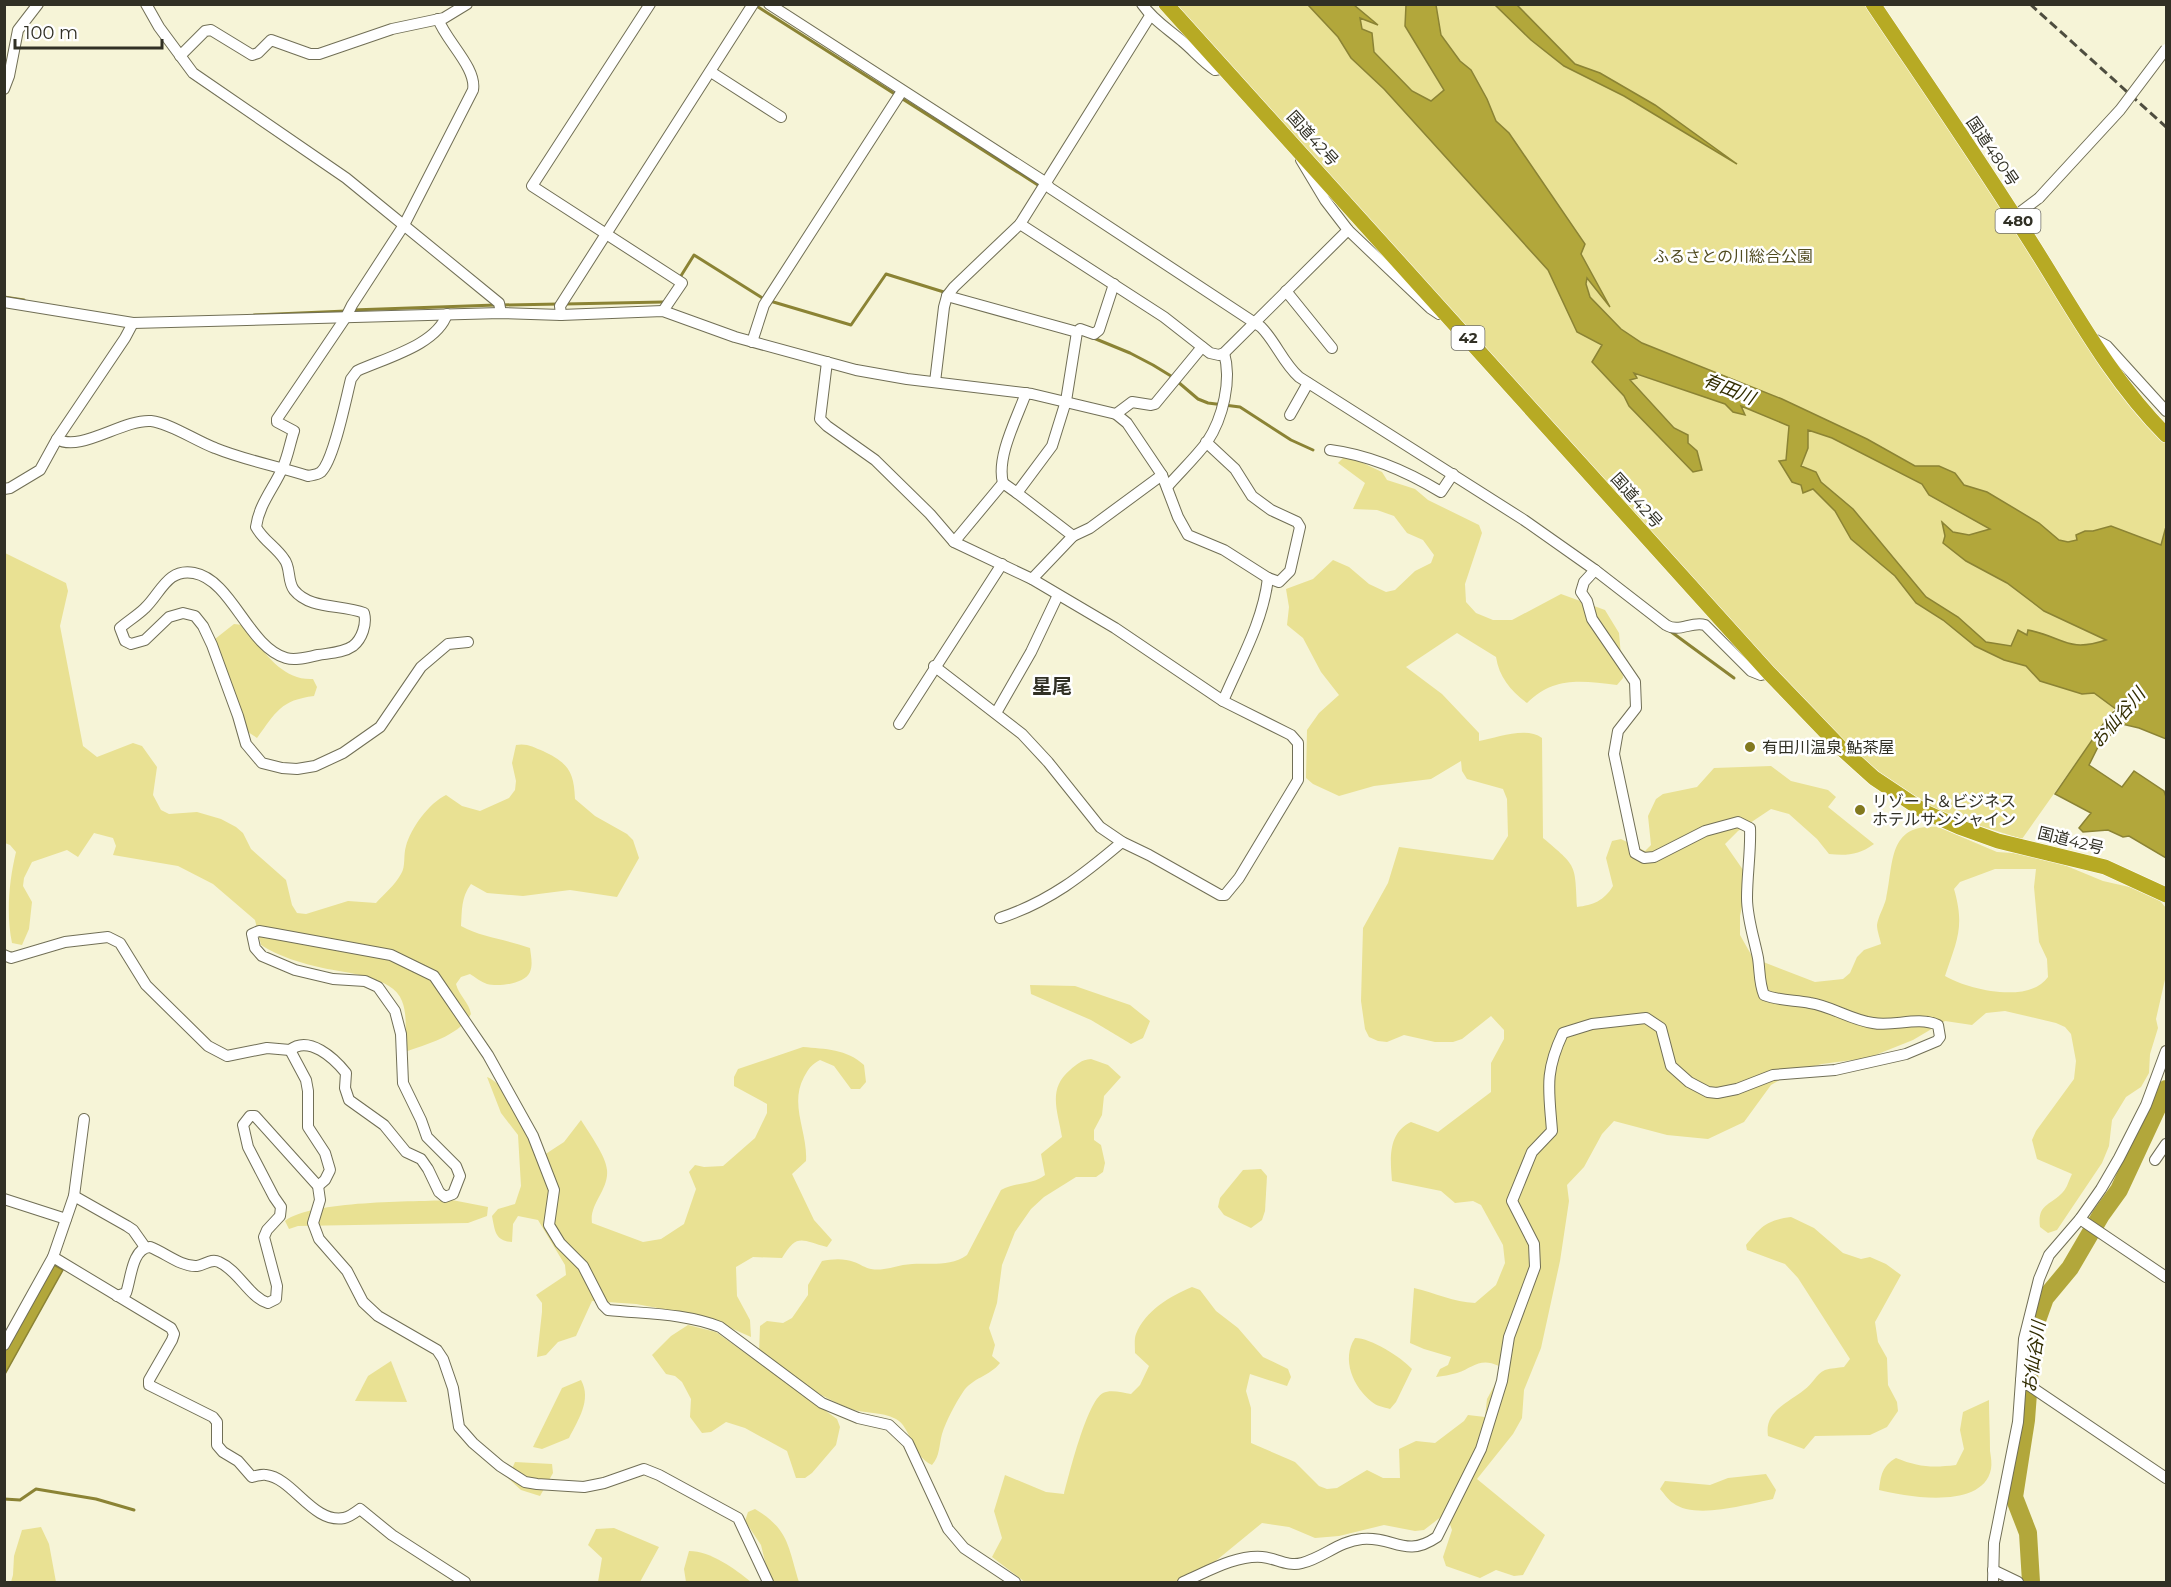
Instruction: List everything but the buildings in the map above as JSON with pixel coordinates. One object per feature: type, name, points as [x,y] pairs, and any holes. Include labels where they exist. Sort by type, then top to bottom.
[{"type":"highway","name":"国道42号","points":[[1166,4],[1769,673],[1843,750],[1874,778],[1925,812],[1959,827],[1998,841],[2105,867],[2138,880],[2166,895]]},
{"type":"highway","name":"国道480号","points":[[1873,4],[2015,216],[2091,337],[2138,402],[2166,435]]},
{"type":"street","points":[[4,88],[9,79],[18,30],[38,4]]},
{"type":"street","points":[[146,4],[180,56],[199,78],[346,178],[499,303],[501,313]]},
{"type":"street","points":[[650,4],[532,186],[682,283],[663,311]]},
{"type":"street","points":[[561,315],[560,306],[753,4]]},
{"type":"street","points":[[769,4],[1045,182],[1050,188],[1254,322],[1272,339],[1291,370],[1308,383],[1524,520],[1595,570],[1670,628],[1695,624],[1705,626],[1751,671],[1761,675],[1769,673]]},
{"type":"street","points":[[1142,4],[1150,16],[1207,64],[1215,70],[1225,68]]},
{"type":"street","points":[[180,56],[207,30],[214,31],[252,55],[271,40],[315,55],[392,29],[438,20],[464,5]]},
{"type":"street","points":[[935,382],[947,296],[1020,224],[1150,16]]},
{"type":"street","points":[[438,20],[446,37],[471,72],[474,87],[404,225],[346,317],[277,419],[277,422],[294,431],[283,468],[268,492],[256,527],[287,561],[292,588],[299,595],[318,604],[353,609],[364,613],[366,620],[356,644],[345,651],[288,659],[266,646],[216,584],[193,573],[176,575],[166,581],[146,608],[120,628],[125,641],[131,644],[145,640],[169,617],[183,613],[195,616],[203,626],[212,645],[246,744],[262,763],[297,769],[315,766],[343,753],[380,727],[421,667],[448,644],[468,642]]},
{"type":"street","points":[[2015,216],[2039,198],[2120,111],[2166,49]]},
{"type":"street","points":[[711,72],[781,117]]},
{"type":"street","points":[[752,342],[764,305],[902,91]]},
{"type":"street","points":[[1300,152],[1303,165],[1348,230],[1431,308],[1440,315],[1448,316]]},
{"type":"street","points":[[1020,224],[1172,323],[1214,354],[1224,353],[1348,230]]},
{"type":"street","points":[[947,296],[1077,332],[1080,329],[1094,334],[1097,333],[1114,285]]},
{"type":"street","points":[[1286,291],[1332,348]]},
{"type":"street","points":[[4,302],[133,323],[447,314],[561,315],[663,311],[752,342],[883,375],[1026,393],[1116,414],[1127,423],[1162,475],[1178,517],[1188,535],[1224,550],[1268,578],[1279,582],[1292,566],[1300,527],[1292,519],[1261,504],[1252,496],[1235,469],[1206,442]]},
{"type":"street","points":[[57,439],[72,443],[133,423],[150,421],[216,449],[308,476],[319,474],[326,466],[351,379],[357,371],[422,343],[434,334],[445,321],[447,314]]},
{"type":"street","points":[[4,489],[10,488],[40,470],[57,439],[133,323]]},
{"type":"street","points":[[1017,493],[1052,446],[1066,401],[1077,332]]},
{"type":"street","points":[[2091,337],[2107,346],[2166,411]]},
{"type":"street","points":[[1116,414],[1132,402],[1155,404],[1202,347]]},
{"type":"street","points":[[1167,487],[1206,442],[1218,419],[1226,387],[1224,353]]},
{"type":"street","points":[[827,362],[820,419],[875,460],[930,514],[954,542],[1032,579],[1115,628],[1223,700],[1290,735],[1298,743],[1298,780],[1231,890],[1225,895],[1220,895],[1156,859],[1122,843],[1094,821],[1035,747],[996,713],[934,666]]},
{"type":"street","points":[[1290,414],[1308,383]]},
{"type":"street","points":[[1026,393],[1009,437],[1002,463],[1000,472],[1003,483],[1073,536]]},
{"type":"street","points":[[1330,450],[1388,466],[1441,492],[1453,474]]},
{"type":"street","points":[[1032,579],[1073,536],[1090,528],[1162,475]]},
{"type":"street","points":[[954,542],[1003,483]]},
{"type":"street","points":[[899,724],[934,666],[1002,564]]},
{"type":"street","points":[[1183,1582],[1244,1558],[1264,1557],[1287,1565],[1297,1564],[1306,1562],[1341,1543],[1360,1539],[1374,1538],[1412,1548],[1426,1544],[1437,1537],[1481,1449],[1502,1382],[1509,1337],[1535,1267],[1534,1244],[1512,1201],[1532,1152],[1552,1131],[1549,1074],[1553,1054],[1563,1034],[1592,1024],[1646,1018],[1661,1028],[1671,1066],[1689,1082],[1708,1092],[1717,1093],[1737,1089],[1773,1074],[1835,1070],[1906,1054],[1937,1041],[1940,1037],[1938,1025],[1928,1021],[1874,1024],[1811,1003],[1778,1001],[1764,995],[1760,985],[1758,959],[1751,932],[1747,900],[1751,850],[1750,828],[1738,822],[1705,831],[1654,857],[1644,858],[1635,853],[1614,754],[1618,731],[1636,708],[1637,692],[1635,682],[1629,672],[1592,619],[1587,601],[1581,592],[1584,582],[1595,570]]},
{"type":"street","points":[[1223,700],[1255,628],[1263,606],[1268,578]]},
{"type":"street","points":[[996,713],[1031,651],[1058,595]]},
{"type":"street","points":[[1000,918],[1054,895],[1122,843]]},
{"type":"street","points":[[4,955],[11,958],[65,942],[108,937],[120,943],[147,986],[208,1046],[227,1056],[267,1048],[290,1050],[296,1045],[304,1044],[336,1061],[346,1073],[345,1088],[349,1100],[384,1125],[406,1152],[421,1159],[439,1192],[445,1197],[453,1194],[460,1176],[456,1166],[427,1137],[422,1120],[402,1083],[401,1034],[394,1011],[378,987],[365,981],[333,980],[295,970],[262,956],[255,948],[252,934],[259,931],[391,955],[434,976],[489,1055],[523,1115],[554,1190],[549,1225],[560,1243],[583,1266],[603,1305],[608,1310],[655,1312],[720,1327],[822,1403],[858,1418],[889,1425],[908,1443],[948,1529],[964,1548],[1015,1582]]},
{"type":"street","points":[[290,1050],[306,1080],[309,1091],[308,1127],[325,1153],[330,1170],[325,1180],[318,1186]]},
{"type":"street","points":[[1993,1582],[1994,1544],[2018,1422],[2024,1339],[2039,1279],[2049,1255],[2080,1219],[2119,1158],[2163,1070],[2166,1051]]},
{"type":"street","points":[[74,1196],[133,1230],[146,1246],[191,1265],[218,1261],[236,1272],[261,1301],[268,1303],[276,1299],[277,1286],[264,1237],[267,1230],[280,1216],[281,1207],[248,1147],[243,1125],[250,1116],[255,1116],[318,1186],[320,1200],[313,1223],[319,1239],[347,1271],[363,1302],[378,1316],[437,1350],[453,1388],[459,1427],[472,1443],[500,1466],[525,1482],[584,1487],[604,1483],[645,1469],[659,1475],[738,1518],[768,1582]]},
{"type":"street","points":[[4,1345],[53,1257],[74,1196],[84,1119]]},
{"type":"street","points":[[2155,1160],[2166,1144]]},
{"type":"street","points":[[4,1199],[66,1219]]},
{"type":"street","points":[[2080,1219],[2166,1277]]},
{"type":"street","points":[[117,1296],[126,1293],[138,1252],[146,1246]]},
{"type":"street","points":[[53,1257],[173,1331],[172,1340],[149,1380],[149,1385],[213,1417],[217,1422],[217,1445],[223,1452],[238,1461],[252,1477],[266,1475],[278,1480],[320,1513],[330,1517],[344,1518],[360,1509],[392,1535],[465,1582]]},
{"type":"street","points":[[2021,1380],[2166,1478]]},
{"type":"street","points":[[1993,1570],[2018,1582]]},
{"type":"green space","name":"ふるさとの川総合公園","points":[[1170,5],[1866,5],[2032,256],[2166,441],[2166,635],[2022,839],[1955,818],[1920,802],[1891,783],[1855,753],[1705,594]]},
{"type":"green space","points":[[1346,455],[1382,472],[1387,480],[1415,489],[1428,500],[1479,525],[1482,533],[1465,584],[1466,602],[1476,613],[1493,620],[1512,620],[1561,594],[1605,610],[1619,633],[1623,678],[1617,685],[1592,682],[1558,684],[1537,694],[1527,703],[1507,683],[1496,657],[1457,633],[1406,667],[1442,694],[1479,733],[1479,741],[1520,733],[1542,738],[1543,838],[1572,867],[1576,882],[1577,907],[1598,901],[1613,886],[1606,858],[1612,841],[1621,839],[1645,851],[1651,845],[1648,816],[1656,799],[1663,794],[1697,787],[1714,768],[1771,766],[1791,781],[1828,790],[1836,797],[1828,807],[1874,844],[1852,854],[1829,854],[1817,839],[1789,814],[1771,809],[1738,831],[1725,844],[1748,877],[1740,916],[1740,935],[1753,958],[1815,982],[1843,979],[1850,973],[1857,957],[1864,950],[1881,944],[1877,925],[1886,899],[1896,848],[1909,832],[1921,828],[1938,827],[1997,852],[2040,855],[2103,881],[2138,889],[2156,896],[2166,908],[2166,975],[2156,1019],[2158,1028],[2150,1054],[2149,1073],[2141,1087],[2126,1097],[2112,1120],[2109,1146],[2102,1163],[2057,1230],[2048,1233],[2040,1227],[2040,1214],[2064,1190],[2072,1174],[2037,1159],[2032,1140],[2036,1131],[2074,1079],[2076,1061],[2071,1034],[2065,1027],[2056,1023],[2005,1011],[1986,1013],[1972,1025],[1945,1021],[1913,1040],[1868,1058],[1822,1064],[1795,1071],[1771,1085],[1744,1122],[1708,1139],[1667,1135],[1614,1121],[1602,1134],[1584,1167],[1567,1185],[1569,1201],[1560,1261],[1541,1348],[1524,1390],[1522,1418],[1513,1434],[1477,1479],[1545,1535],[1523,1575],[1514,1576],[1496,1570],[1480,1578],[1446,1566],[1443,1557],[1452,1530],[1446,1513],[1424,1530],[1415,1531],[1384,1525],[1339,1536],[1315,1538],[1289,1527],[1262,1523],[1190,1582],[1025,1582],[992,1557],[1002,1538],[994,1511],[1005,1475],[1046,1492],[1064,1494],[1079,1439],[1097,1399],[1103,1393],[1110,1391],[1131,1394],[1140,1385],[1149,1366],[1135,1353],[1135,1336],[1140,1326],[1159,1305],[1192,1287],[1200,1290],[1216,1311],[1238,1328],[1263,1357],[1288,1369],[1291,1377],[1287,1386],[1250,1374],[1246,1391],[1251,1408],[1251,1443],[1295,1462],[1319,1486],[1327,1489],[1337,1488],[1367,1470],[1383,1478],[1400,1478],[1399,1449],[1416,1441],[1435,1443],[1464,1421],[1468,1415],[1485,1417],[1487,1399],[1500,1375],[1499,1366],[1487,1362],[1457,1373],[1436,1377],[1440,1369],[1448,1365],[1451,1357],[1410,1343],[1414,1288],[1475,1303],[1496,1285],[1505,1263],[1503,1245],[1481,1205],[1473,1201],[1455,1203],[1441,1191],[1392,1181],[1391,1155],[1394,1139],[1403,1127],[1411,1122],[1438,1132],[1491,1092],[1491,1063],[1504,1039],[1504,1030],[1491,1016],[1462,1039],[1453,1042],[1435,1042],[1404,1035],[1387,1042],[1378,1041],[1369,1037],[1365,1029],[1361,1001],[1363,928],[1388,883],[1399,847],[1493,860],[1508,836],[1507,799],[1503,789],[1467,779],[1462,771],[1461,761],[1431,779],[1374,786],[1339,796],[1313,784],[1306,778],[1307,730],[1319,713],[1339,695],[1321,672],[1303,638],[1287,625],[1289,607],[1286,589],[1313,579],[1333,560],[1349,567],[1369,584],[1386,592],[1395,590],[1415,571],[1431,563],[1434,555],[1423,540],[1407,533],[1394,516],[1377,510],[1353,509],[1365,483],[1338,463]],"holes":[[[1995,869],[2036,869],[2034,887],[2039,942],[2047,959],[2048,977],[2039,985],[2027,990],[1998,992],[1969,986],[1945,976],[1956,943],[1959,924],[1954,889],[1960,882]]]},
{"type":"green space","points":[[5,553],[66,583],[68,591],[60,626],[83,746],[97,757],[133,743],[142,746],[157,767],[153,795],[161,810],[169,814],[197,812],[221,819],[236,827],[243,833],[251,849],[286,880],[292,905],[297,913],[306,914],[348,901],[376,903],[401,874],[408,839],[416,824],[433,804],[446,795],[462,806],[480,811],[509,798],[515,790],[516,781],[512,763],[516,745],[533,747],[552,755],[564,764],[573,781],[575,799],[595,816],[627,834],[633,840],[639,858],[617,897],[570,890],[523,896],[487,893],[471,884],[464,899],[461,926],[530,948],[532,963],[530,972],[517,982],[504,985],[487,984],[470,974],[461,977],[456,984],[471,1014],[466,1022],[451,1034],[405,1052],[404,1007],[397,993],[389,986],[367,977],[299,962],[268,949],[261,945],[255,920],[213,884],[178,866],[113,855],[116,846],[113,838],[94,833],[78,857],[67,850],[32,862],[24,878],[23,886],[32,902],[29,929],[22,945],[12,943],[9,897],[16,852],[5,843]]},
{"type":"green space","points":[[234,624],[243,625],[281,669],[301,678],[313,679],[317,687],[314,696],[286,704],[280,709],[257,738],[248,732],[215,639]]},
{"type":"green space","points":[[1030,985],[1075,986],[1130,1005],[1150,1021],[1143,1038],[1131,1044],[1091,1020],[1031,994]]},
{"type":"green space","points":[[803,1047],[835,1051],[850,1056],[864,1065],[866,1082],[860,1089],[851,1089],[834,1066],[820,1060],[810,1067],[804,1077],[798,1098],[806,1161],[792,1174],[814,1220],[832,1240],[827,1247],[805,1241],[796,1242],[782,1258],[753,1257],[736,1267],[737,1296],[750,1320],[751,1337],[706,1317],[636,1304],[592,1301],[576,1336],[558,1342],[546,1355],[537,1357],[542,1303],[536,1295],[566,1275],[565,1265],[538,1220],[518,1216],[513,1224],[512,1242],[502,1240],[495,1231],[492,1216],[498,1209],[515,1204],[521,1186],[518,1135],[501,1113],[487,1077],[495,1082],[511,1100],[541,1157],[564,1142],[581,1120],[600,1151],[607,1170],[605,1184],[593,1210],[592,1223],[643,1242],[661,1239],[684,1224],[696,1189],[689,1172],[695,1165],[723,1166],[755,1138],[767,1113],[767,1104],[734,1086],[734,1077],[738,1069]]},
{"type":"green space","points":[[1091,1059],[1108,1065],[1121,1077],[1104,1096],[1102,1115],[1094,1130],[1094,1140],[1101,1145],[1105,1163],[1103,1172],[1096,1177],[1076,1177],[1044,1197],[1031,1209],[1015,1232],[1002,1265],[997,1303],[989,1328],[995,1345],[992,1356],[1000,1363],[971,1383],[963,1392],[946,1424],[938,1454],[932,1465],[920,1455],[905,1428],[896,1419],[856,1411],[838,1404],[803,1384],[759,1353],[760,1326],[767,1321],[783,1323],[792,1318],[808,1295],[808,1285],[822,1261],[846,1260],[880,1270],[912,1264],[952,1262],[967,1255],[1001,1190],[1045,1175],[1041,1154],[1062,1137],[1056,1101],[1058,1085],[1075,1066]]},
{"type":"green space","points":[[1261,1169],[1267,1176],[1265,1211],[1262,1220],[1251,1228],[1224,1215],[1218,1207],[1220,1198],[1243,1170]]},
{"type":"green space","points":[[452,1200],[488,1207],[487,1216],[468,1223],[298,1226],[289,1229],[285,1221],[298,1214],[339,1206]]},
{"type":"green space","points":[[1791,1217],[1814,1228],[1843,1253],[1861,1259],[1870,1257],[1886,1264],[1901,1275],[1875,1322],[1878,1342],[1887,1358],[1888,1385],[1897,1402],[1898,1411],[1887,1427],[1870,1435],[1815,1436],[1804,1449],[1768,1436],[1768,1427],[1773,1414],[1807,1388],[1822,1372],[1827,1369],[1844,1367],[1850,1359],[1798,1278],[1785,1264],[1747,1250],[1746,1245],[1765,1225]]},
{"type":"green space","points":[[688,1325],[716,1332],[837,1419],[840,1427],[836,1445],[812,1473],[805,1478],[796,1478],[787,1451],[745,1428],[726,1422],[711,1432],[702,1433],[690,1417],[691,1399],[682,1382],[675,1376],[666,1374],[652,1355],[671,1336]]},
{"type":"green space","points":[[1355,1338],[1369,1341],[1385,1349],[1412,1369],[1396,1402],[1390,1409],[1374,1403],[1365,1396],[1355,1381],[1349,1364],[1349,1355]]},
{"type":"green space","points":[[391,1361],[407,1402],[355,1401],[368,1376]]},
{"type":"green space","points":[[581,1380],[584,1387],[584,1402],[580,1417],[569,1438],[542,1449],[533,1447],[562,1388]]},
{"type":"green space","points":[[1989,1400],[1991,1469],[1985,1482],[1974,1491],[1942,1498],[1879,1490],[1883,1471],[1896,1458],[1925,1466],[1956,1465],[1964,1449],[1960,1430],[1963,1412]]},
{"type":"green space","points":[[515,1462],[552,1464],[553,1473],[540,1496],[521,1490],[508,1478]]},
{"type":"green space","points":[[1766,1474],[1776,1490],[1773,1499],[1708,1511],[1683,1508],[1671,1502],[1660,1489],[1665,1481],[1710,1485],[1728,1478]]},
{"type":"green space","points":[[755,1509],[775,1524],[786,1540],[799,1582],[770,1582],[761,1545],[745,1521],[748,1512]]},
{"type":"green space","points":[[41,1527],[49,1544],[56,1582],[11,1582],[14,1556],[22,1530]]},
{"type":"green space","points":[[614,1528],[659,1547],[640,1582],[598,1582],[602,1558],[588,1545],[596,1529]]},
{"type":"green space","points":[[689,1551],[714,1557],[751,1582],[686,1582],[684,1569]]},
{"type":"water","name":"有田川","points":[[1308,5],[1354,5],[1378,25],[1360,18],[1362,29],[1372,33],[1374,52],[1412,91],[1431,101],[1444,90],[1405,26],[1406,5],[1436,5],[1441,35],[1460,61],[1471,70],[1496,121],[1509,133],[1585,244],[1581,254],[1610,307],[1587,278],[1586,284],[1590,297],[1621,329],[1642,343],[1782,399],[1867,439],[1915,466],[1939,466],[1955,473],[1964,485],[1987,492],[2039,523],[2059,540],[2068,542],[2077,540],[2076,535],[2085,531],[2111,526],[2161,545],[2165,530],[2166,739],[2122,724],[2098,747],[2089,765],[2122,787],[2134,771],[2164,791],[2166,797],[2166,858],[2129,836],[2123,837],[2108,830],[2083,832],[2079,828],[2091,813],[2055,794],[2110,714],[2117,710],[2094,693],[2082,694],[2040,681],[2026,666],[2004,660],[1975,646],[1943,620],[1916,603],[1895,576],[1851,539],[1835,511],[1813,489],[1803,493],[1801,485],[1792,482],[1779,461],[1786,460],[1789,426],[1741,406],[1745,415],[1733,412],[1725,404],[1634,373],[1637,378],[1630,380],[1674,428],[1688,435],[1688,443],[1697,451],[1702,470],[1693,472],[1629,406],[1624,396],[1592,362],[1602,345],[1577,332],[1548,270],[1384,89],[1351,58],[1338,37]],"holes":[[[1808,430],[1832,438],[1922,484],[1929,495],[1990,529],[1969,535],[1953,532],[1942,522],[1945,536],[1943,543],[1966,561],[2007,583],[2044,611],[2106,640],[2082,645],[2028,630],[2027,635],[2018,630],[2011,646],[1986,642],[1958,617],[1926,597],[1853,509],[1821,482],[1816,472],[1801,466],[1808,448]]]},
{"type":"water","points":[[1495,5],[1517,5],[1575,64],[1600,73],[1655,105],[1737,164],[1624,96],[1564,66],[1531,40]]},
{"type":"water","points":[[52,1264],[63,1270],[5,1374],[5,1349]]},
{"type":"waterway","points":[[755,5],[1041,187]]},
{"type":"waterway","points":[[679,279],[694,255],[764,299]]},
{"type":"waterway","points":[[770,301],[851,325],[886,274],[947,293]]},
{"type":"waterway","points":[[4,297],[24,300]]},
{"type":"waterway","points":[[565,304],[663,302]]},
{"type":"waterway","points":[[502,305],[559,304]]},
{"type":"waterway","points":[[352,310],[496,305]]},
{"type":"waterway","points":[[254,315],[346,311]]},
{"type":"waterway","points":[[1091,337],[1153,365],[1171,376],[1198,399],[1208,403],[1240,407],[1291,440],[1313,450]]},
{"type":"waterway","points":[[1670,631],[1734,678]]},
{"type":"waterway","name":"お仙谷川","points":[[2031,1582],[2028,1533],[2014,1497],[2026,1420],[2035,1326],[2045,1298],[2070,1268],[2101,1215],[2119,1190],[2166,1089]]},
{"type":"waterway","points":[[4,1499],[20,1500],[36,1489],[96,1499],[134,1510]]},
{"type":"railway","points":[[2030,4],[2166,127]]},
{"type":"place","name":"有田川温泉 鮎茶屋","points":[[1750,747]]},
{"type":"place","name":"リゾート＆ビジネス ホテルサンシャイン","points":[[1860,810]]},
{"type":"district","name":"星尾","points":[[1052,686]]}]
